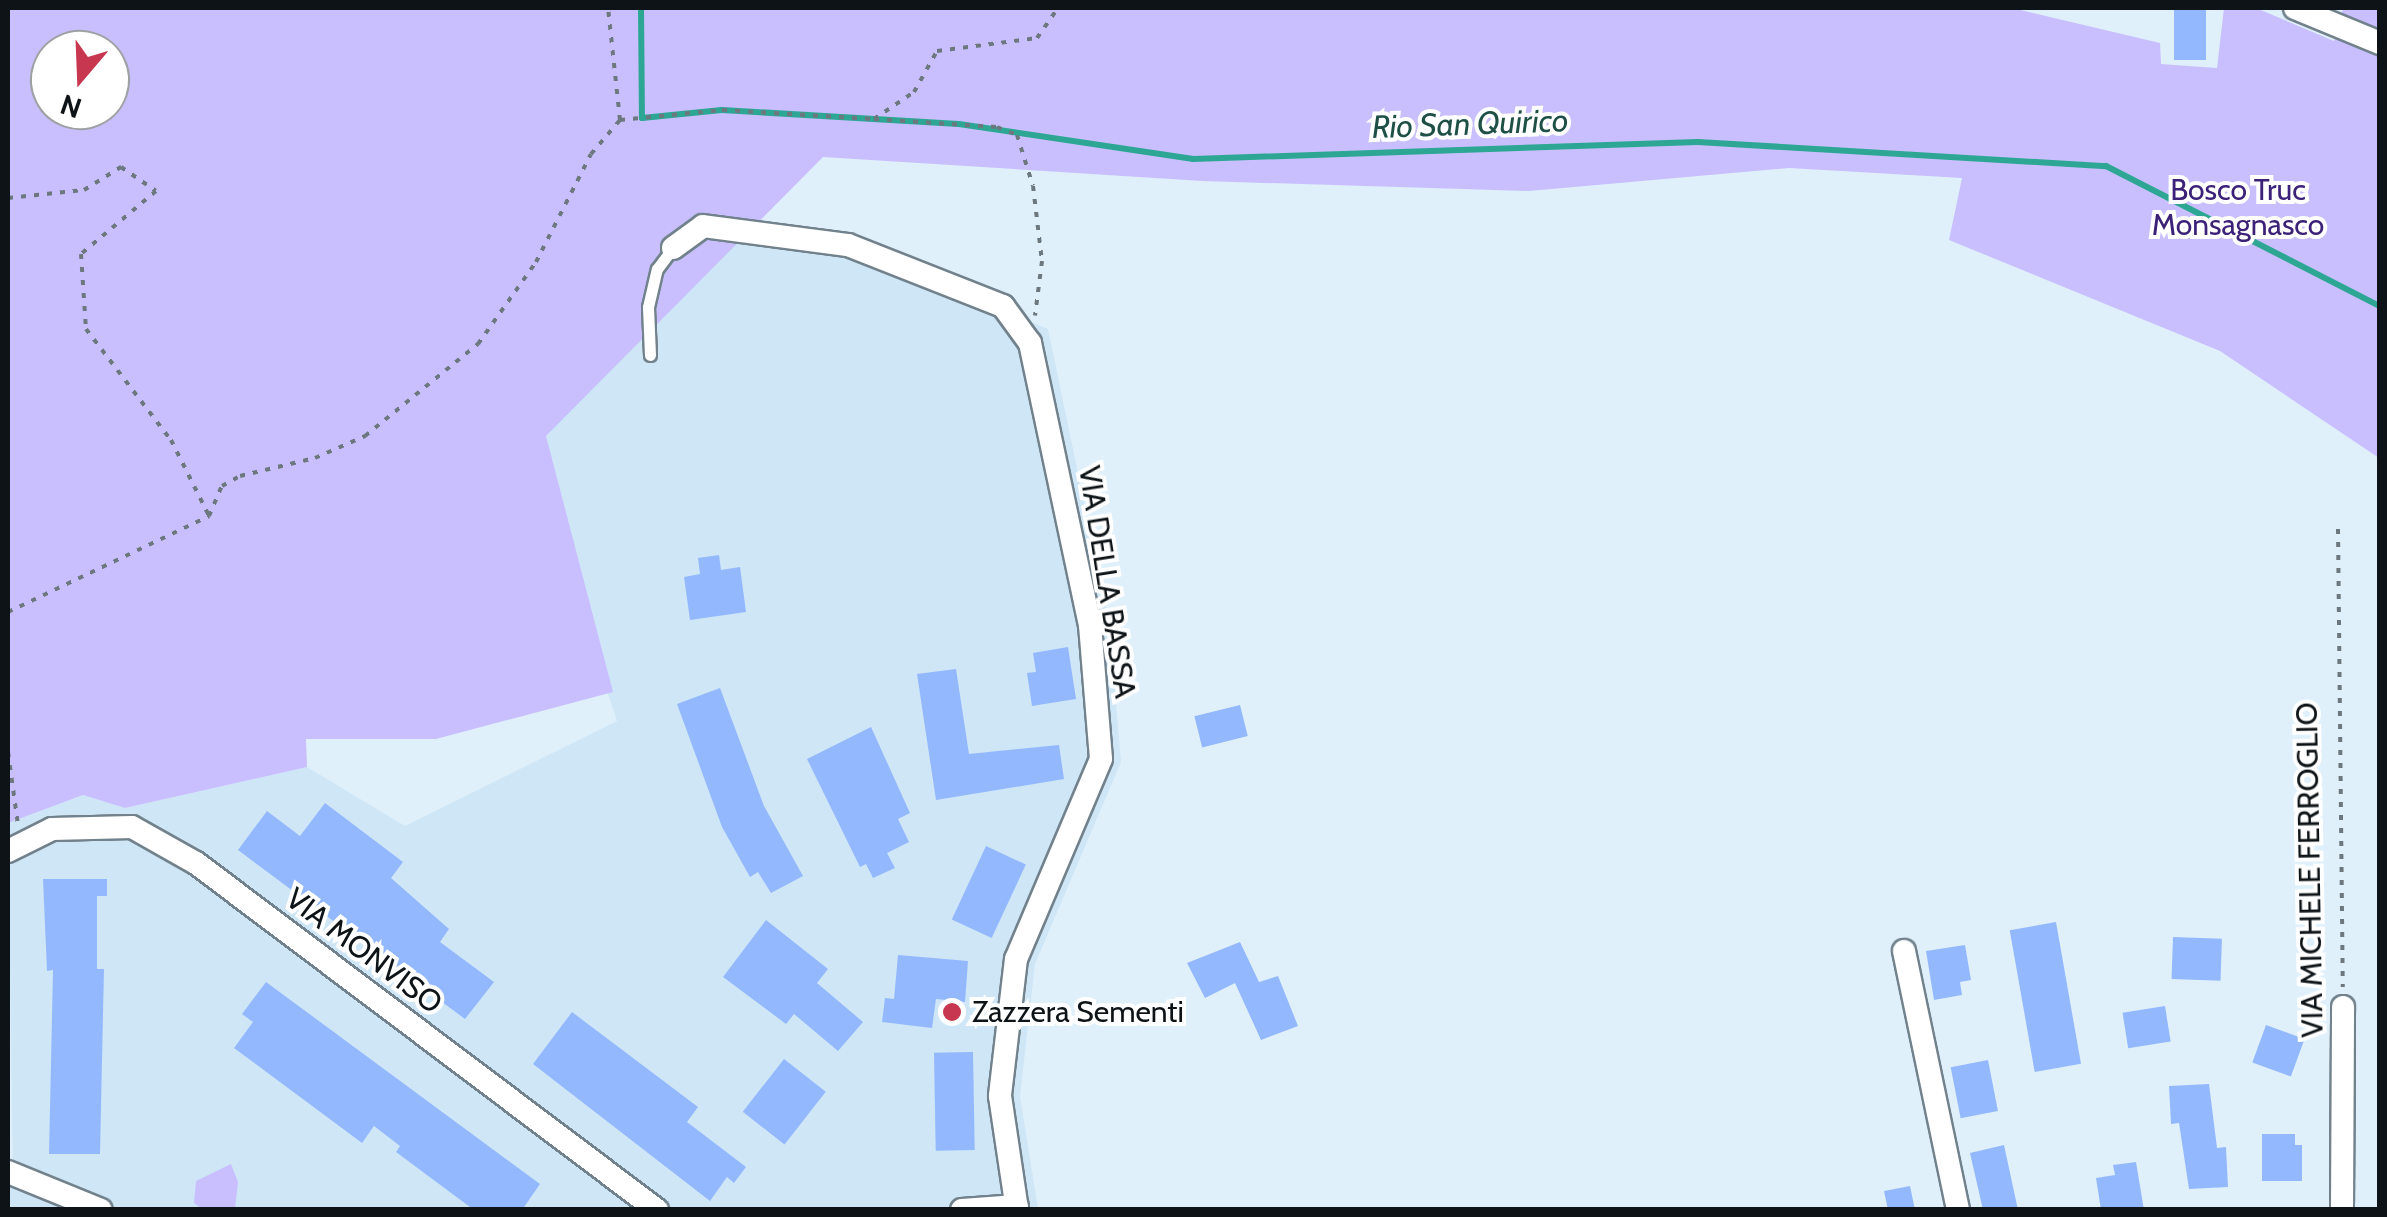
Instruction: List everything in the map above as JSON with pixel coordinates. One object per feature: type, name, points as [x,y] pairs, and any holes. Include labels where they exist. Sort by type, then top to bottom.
[{"type":"street","points":[[2294,8],[2380,43]]},
{"type":"street","name":"VIA DELLA BASSA","points":[[673,248],[703,226],[848,245],[1003,306],[1030,343],[1090,625],[1101,759],[1016,959],[1000,1096],[1017,1208]]},
{"type":"street","name":"VIA MONVISO","points":[[14,848],[52,828],[132,827],[196,862],[657,1210]]},
{"type":"street","points":[[1904,951],[1958,1210]]},
{"type":"street","name":"VIA MICHELE FERROGLIO","points":[[2342,1210],[2343,1007]]},
{"type":"street","points":[[8,1172],[102,1210]]},
{"type":"street","points":[[962,1210],[1017,1208]]},
{"type":"lane","points":[[650,355],[656,268],[673,248]]},
{"type":"path","points":[[608,8],[620,120]]},
{"type":"path","points":[[874,118],[914,92],[936,51],[1037,38],[1058,8]]},
{"type":"path","points":[[8,612],[209,516],[222,486],[365,436],[478,344],[536,262],[591,154],[620,120],[722,110],[997,127],[1017,135],[1033,186],[1042,261],[1030,343]]},
{"type":"path","points":[[8,198],[84,190],[121,167],[156,191],[81,254],[86,329],[171,440],[209,516]]},
{"type":"path","name":"VIA MICHELE FERROGLIO","points":[[2338,529],[2343,1007]]},
{"type":"path","points":[[8,752],[14,848]]},
{"type":"shaded area","points":[[663,227],[871,256],[1048,329],[1109,622],[1121,762],[1035,964],[1020,1096],[1038,1209],[8,1210],[8,1179],[13,1180],[8,823],[83,795],[125,808],[307,767],[405,826],[617,721],[523,433]]},
{"type":"green space","name":"Bosco Truc Monsagnasco","points":[[8,8],[2012,8],[2160,43],[2161,64],[2217,68],[2224,8],[2256,8],[2334,41],[2343,8],[2379,8],[2379,458],[2220,351],[1949,240],[1962,178],[1789,168],[1529,191],[1202,181],[823,157],[546,436],[613,692],[436,739],[306,739],[307,767],[125,808],[83,795],[8,823]]},
{"type":"green space","points":[[231,1164],[238,1182],[235,1209],[202,1209],[194,1203],[196,1181]]},
{"type":"building","points":[[2174,8],[2206,8],[2206,60],[2174,60]]},
{"type":"building","points":[[719,555],[721,570],[740,567],[746,612],[690,620],[684,577],[700,574],[698,558]]},
{"type":"building","points":[[1068,647],[1076,699],[1032,706],[1027,673],[1036,672],[1033,653]]},
{"type":"building","points":[[956,669],[969,754],[1059,745],[1064,779],[936,800],[917,674]]},
{"type":"building","points":[[720,688],[764,806],[803,876],[771,893],[758,872],[750,877],[722,827],[677,704]]},
{"type":"building","points":[[1240,705],[1248,736],[1202,747],[1194,716]]},
{"type":"building","points":[[871,727],[910,813],[898,819],[909,842],[887,853],[895,868],[873,878],[866,864],[860,867],[807,759]]},
{"type":"building","points":[[325,803],[403,862],[391,878],[449,929],[440,942],[494,982],[465,1019],[238,850],[267,811],[300,836]]},
{"type":"building","points":[[986,846],[1026,865],[992,938],[952,919]]},
{"type":"building","points":[[43,879],[107,879],[107,896],[97,896],[97,969],[104,969],[100,1154],[49,1154],[53,970],[47,971]]},
{"type":"building","points":[[766,920],[828,969],[817,983],[863,1022],[838,1051],[794,1014],[786,1024],[723,977]]},
{"type":"building","points":[[2056,922],[2081,1064],[2035,1072],[2010,930]]},
{"type":"building","points":[[2173,937],[2222,939],[2221,981],[2172,979]]},
{"type":"building","points":[[1240,942],[1259,982],[1278,976],[1298,1026],[1261,1040],[1235,983],[1205,998],[1187,963]]},
{"type":"building","points":[[1965,945],[1971,980],[1960,982],[1962,995],[1934,1000],[1926,951]]},
{"type":"building","points":[[898,955],[968,961],[965,1002],[936,999],[932,1028],[882,1022],[885,998],[894,999]]},
{"type":"building","points":[[266,982],[540,1184],[522,1210],[474,1210],[396,1152],[400,1146],[374,1126],[362,1143],[234,1048],[253,1022],[242,1014]]},
{"type":"building","points":[[2165,1006],[2171,1042],[2128,1048],[2123,1013]]},
{"type":"building","points":[[572,1012],[698,1107],[687,1122],[746,1167],[734,1183],[727,1177],[710,1201],[533,1064]]},
{"type":"building","points":[[2266,1025],[2305,1039],[2291,1077],[2252,1063]]},
{"type":"building","points":[[973,1052],[975,1150],[936,1151],[934,1053]]},
{"type":"building","points":[[784,1059],[826,1092],[785,1144],[743,1112]]},
{"type":"building","points":[[1988,1060],[1998,1111],[1961,1118],[1951,1067]]},
{"type":"building","points":[[2209,1084],[2217,1148],[2226,1147],[2228,1187],[2189,1189],[2179,1123],[2171,1124],[2169,1086]]},
{"type":"building","points":[[2262,1134],[2295,1134],[2295,1145],[2302,1145],[2302,1181],[2262,1181]]},
{"type":"building","points":[[2004,1145],[2018,1210],[1983,1210],[1970,1153]]},
{"type":"building","points":[[2136,1162],[2144,1210],[2101,1210],[2096,1178],[2115,1175],[2113,1165]]},
{"type":"building","points":[[1910,1186],[1915,1210],[1888,1210],[1884,1191]]},
{"type":"waterway","name":"Rio San Quirico","points":[[641,8],[642,118],[722,110],[959,124],[1193,159],[1698,142],[2106,166],[2380,306]]},
{"type":"place","name":"Zazzera Sementi","points":[[952,1012]]}]
